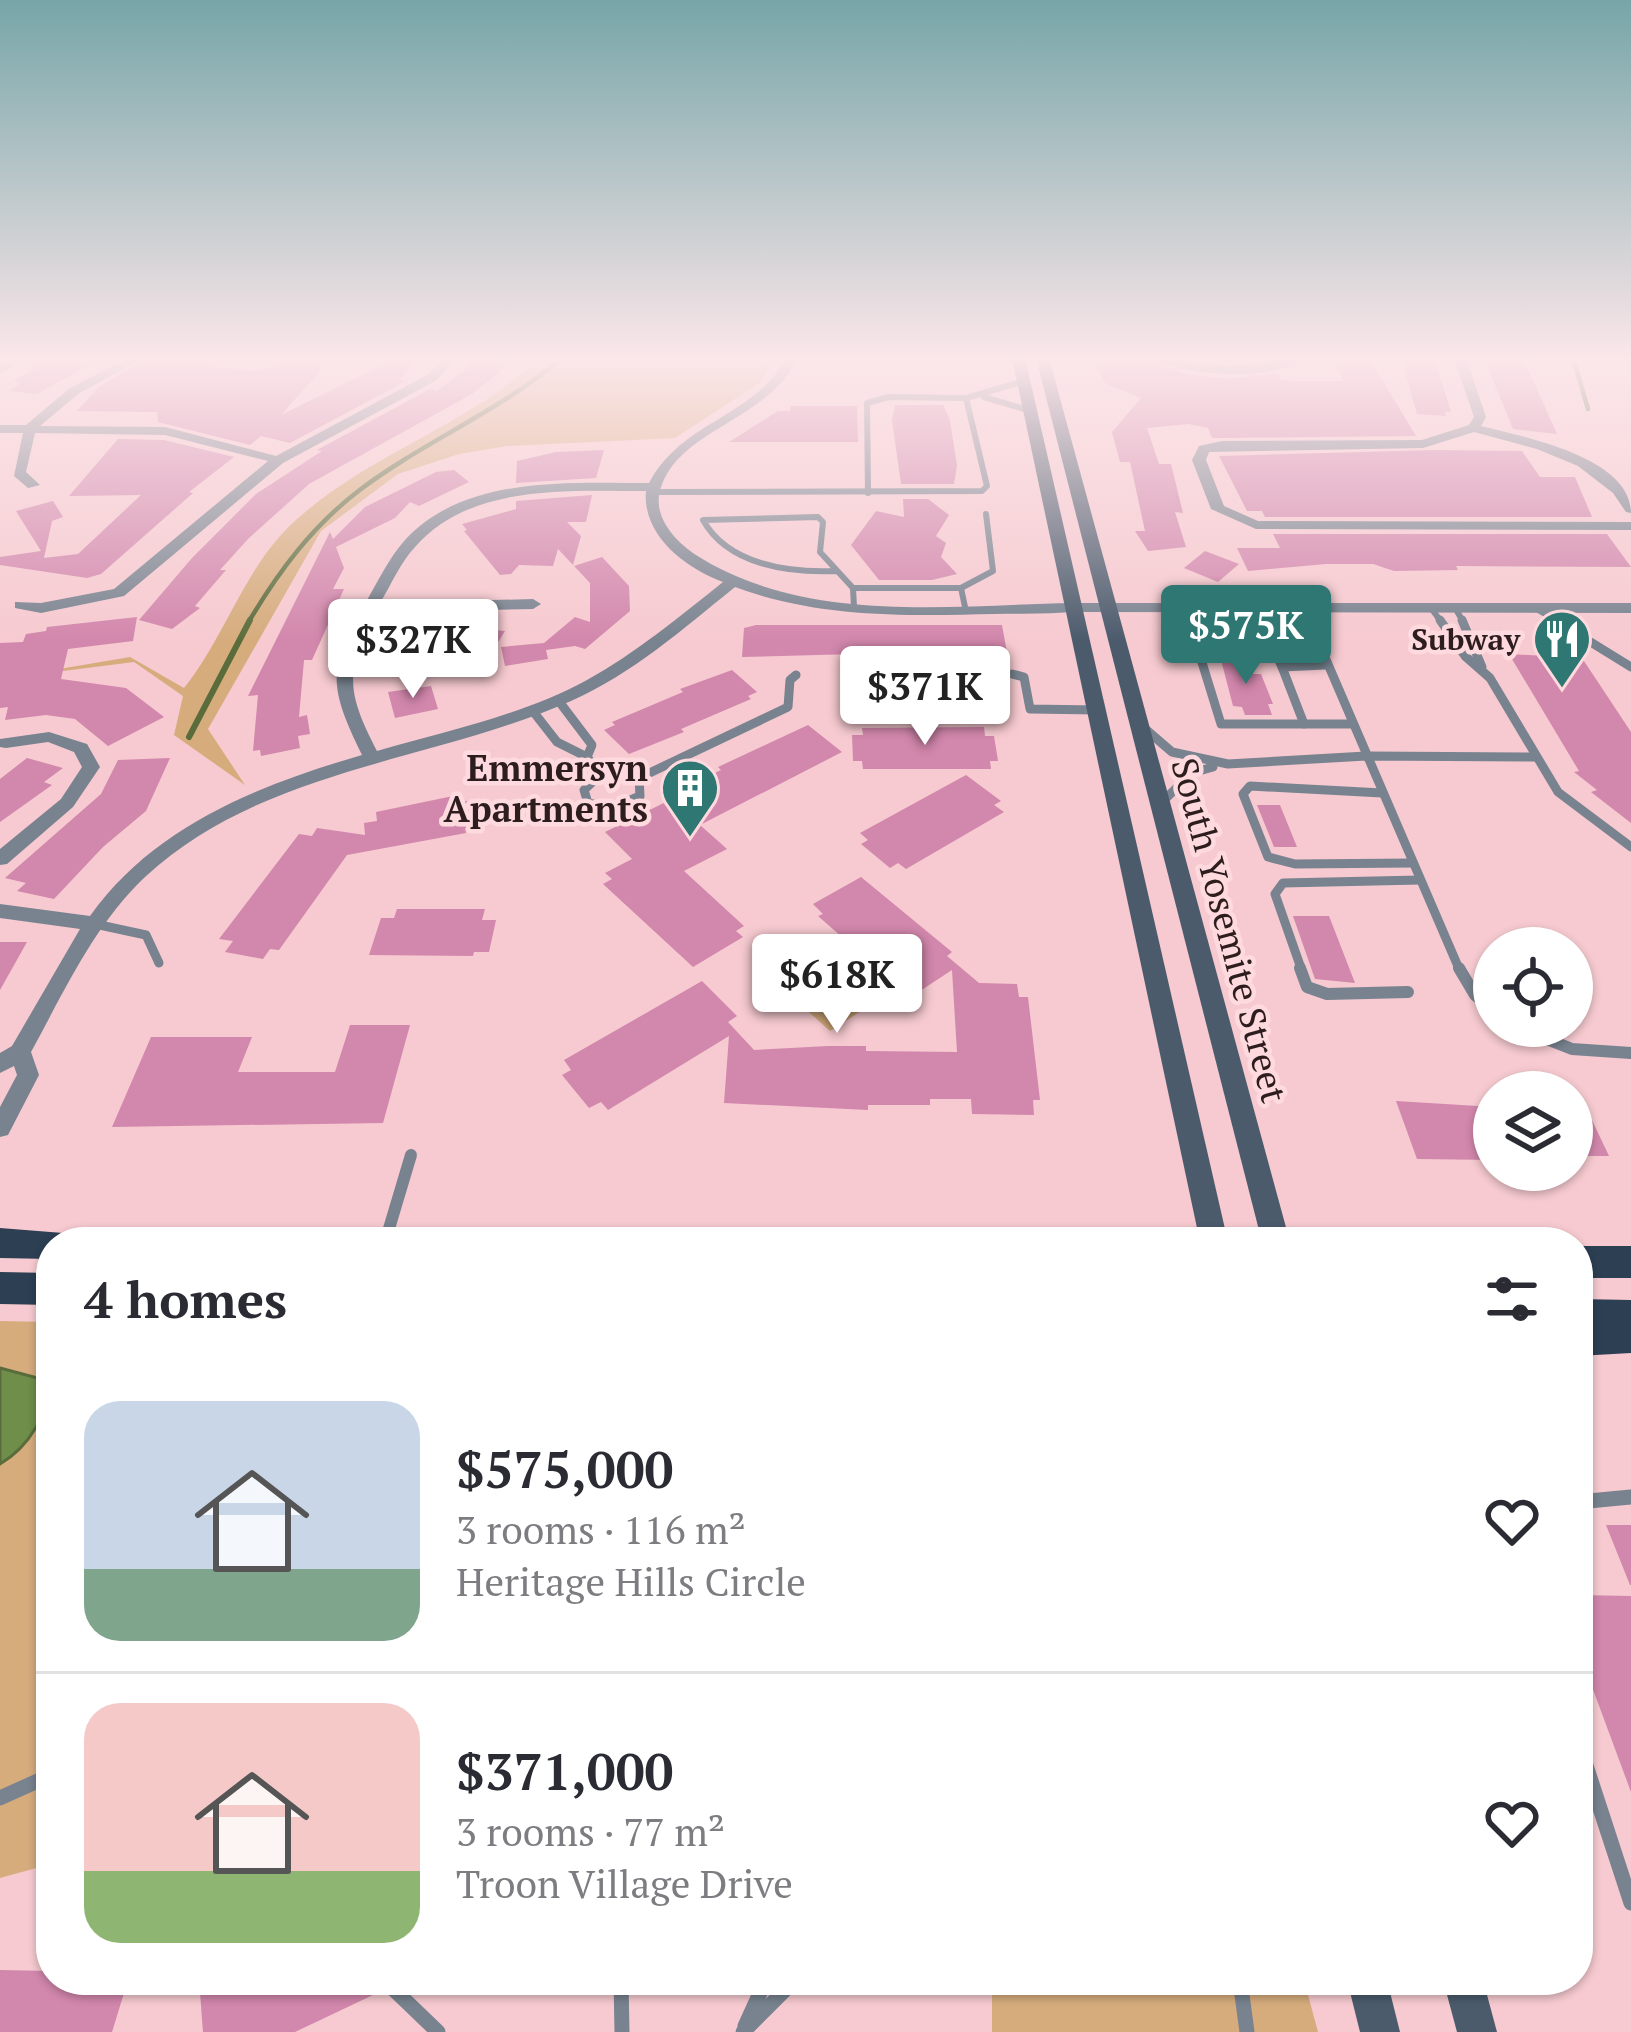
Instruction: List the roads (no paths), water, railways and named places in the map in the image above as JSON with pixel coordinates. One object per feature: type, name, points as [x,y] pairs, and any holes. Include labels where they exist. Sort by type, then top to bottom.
[{"type":"main road","name":"South Yosemite Street","points":[[1039,453],[1211,1227]]},
{"type":"main road","name":"South Yosemite Street","points":[[1067,453],[1272,1227]]},
{"type":"main road","points":[[0,1243],[36,1244]]},
{"type":"main road","points":[[1593,1262],[1631,1262]]},
{"type":"main road","points":[[0,1288],[36,1289]]},
{"type":"main road","points":[[1593,1316],[1631,1317]]},
{"type":"main road","points":[[1593,1339],[1623,1339],[1631,1332]]},
{"type":"main road","points":[[1371,1995],[1380,2032]]},
{"type":"main road","points":[[1467,1995],[1477,2032]]},
{"type":"street","points":[[24,453],[19,473],[33,485]]},
{"type":"street","points":[[251,453],[278,460]]},
{"type":"street","points":[[20,605],[41,608],[118,593],[291,453]]},
{"type":"street","points":[[676,453],[654,490],[653,511],[665,538],[695,564],[730,584],[778,598],[853,598],[965,607],[1631,608]]},
{"type":"street","points":[[1202,453],[1199,460],[1226,523],[1631,526]]},
{"type":"street","points":[[1560,453],[1602,471],[1631,508]]},
{"type":"street","points":[[370,755],[344,698],[345,669],[369,608],[411,541],[433,523],[494,497],[541,488],[654,490]]},
{"type":"street","points":[[0,1128],[28,1075],[10,1058],[95,924],[141,870],[192,832],[291,782],[558,700],[629,663],[730,584]]},
{"type":"street","points":[[369,608],[533,604]]},
{"type":"street","points":[[0,860],[67,803],[92,767],[81,748],[50,737],[2,746]]},
{"type":"street","points":[[0,911],[95,924]]},
{"type":"lane","points":[[868,453],[868,493]]},
{"type":"lane","points":[[654,490],[982,491],[987,486],[979,453]]},
{"type":"lane","points":[[836,571],[806,572],[759,561],[720,542],[704,528],[703,520],[818,517],[823,522],[820,552],[836,571],[853,598],[961,588],[993,572],[986,514]]},
{"type":"lane","points":[[961,588],[965,607]]},
{"type":"lane","points":[[1251,608],[1283,616],[1314,638]]},
{"type":"lane","points":[[1306,608],[1325,665],[1473,992]]},
{"type":"lane","points":[[1431,608],[1465,656],[1481,667]]},
{"type":"lane","points":[[1455,608],[1474,639],[1481,667],[1558,792],[1631,847]]},
{"type":"lane","points":[[1534,608],[1631,667]]},
{"type":"lane","points":[[1304,724],[1274,648],[1262,639],[1209,637],[1196,643],[1221,724],[1304,724],[1352,724]]},
{"type":"lane","points":[[1282,667],[1325,665]]},
{"type":"lane","points":[[1012,674],[1024,677],[1030,709],[1098,710]]},
{"type":"lane","points":[[639,778],[788,707],[790,680],[796,675]]},
{"type":"lane","points":[[558,700],[587,735],[592,745],[587,757]]},
{"type":"lane","points":[[532,710],[557,742],[587,757],[601,774]]},
{"type":"lane","points":[[1138,720],[1172,752],[1228,764]]},
{"type":"lane","points":[[1160,806],[1192,773],[1228,764],[1366,756],[1536,757]]},
{"type":"lane","points":[[625,770],[639,778],[643,789],[633,803],[605,808],[585,797],[587,784],[601,774],[625,770]]},
{"type":"lane","points":[[1382,793],[1256,786],[1243,794],[1268,857],[1295,864],[1413,863]]},
{"type":"lane","points":[[1408,992],[1327,994],[1307,987],[1276,889],[1299,881],[1420,880]]},
{"type":"lane","points":[[95,924],[146,935],[158,963]]},
{"type":"lane","points":[[1569,1047],[1631,1052]]},
{"type":"lane","points":[[389,1227],[411,1155]]},
{"type":"lane","points":[[1593,1501],[1631,1497]]},
{"type":"lane","points":[[0,1798],[36,1782]]},
{"type":"lane","points":[[1593,1787],[1631,1904]]},
{"type":"lane","points":[[400,1995],[438,2032]]},
{"type":"lane","points":[[621,1995],[622,2032]]},
{"type":"lane","points":[[743,2032],[759,1995]]},
{"type":"lane","points":[[743,2032],[780,1995]]},
{"type":"lane","points":[[1242,1995],[1247,2032]]},
{"type":"waterway","points":[[248,623],[298,550],[327,518],[416,453]]},
{"type":"waterway","points":[[189,737],[250,620]]},
{"type":"place","name":"Subway","points":[[1562,690]]},
{"type":"place","name":"Emmersyn Apartments","points":[[690,839]]}]
